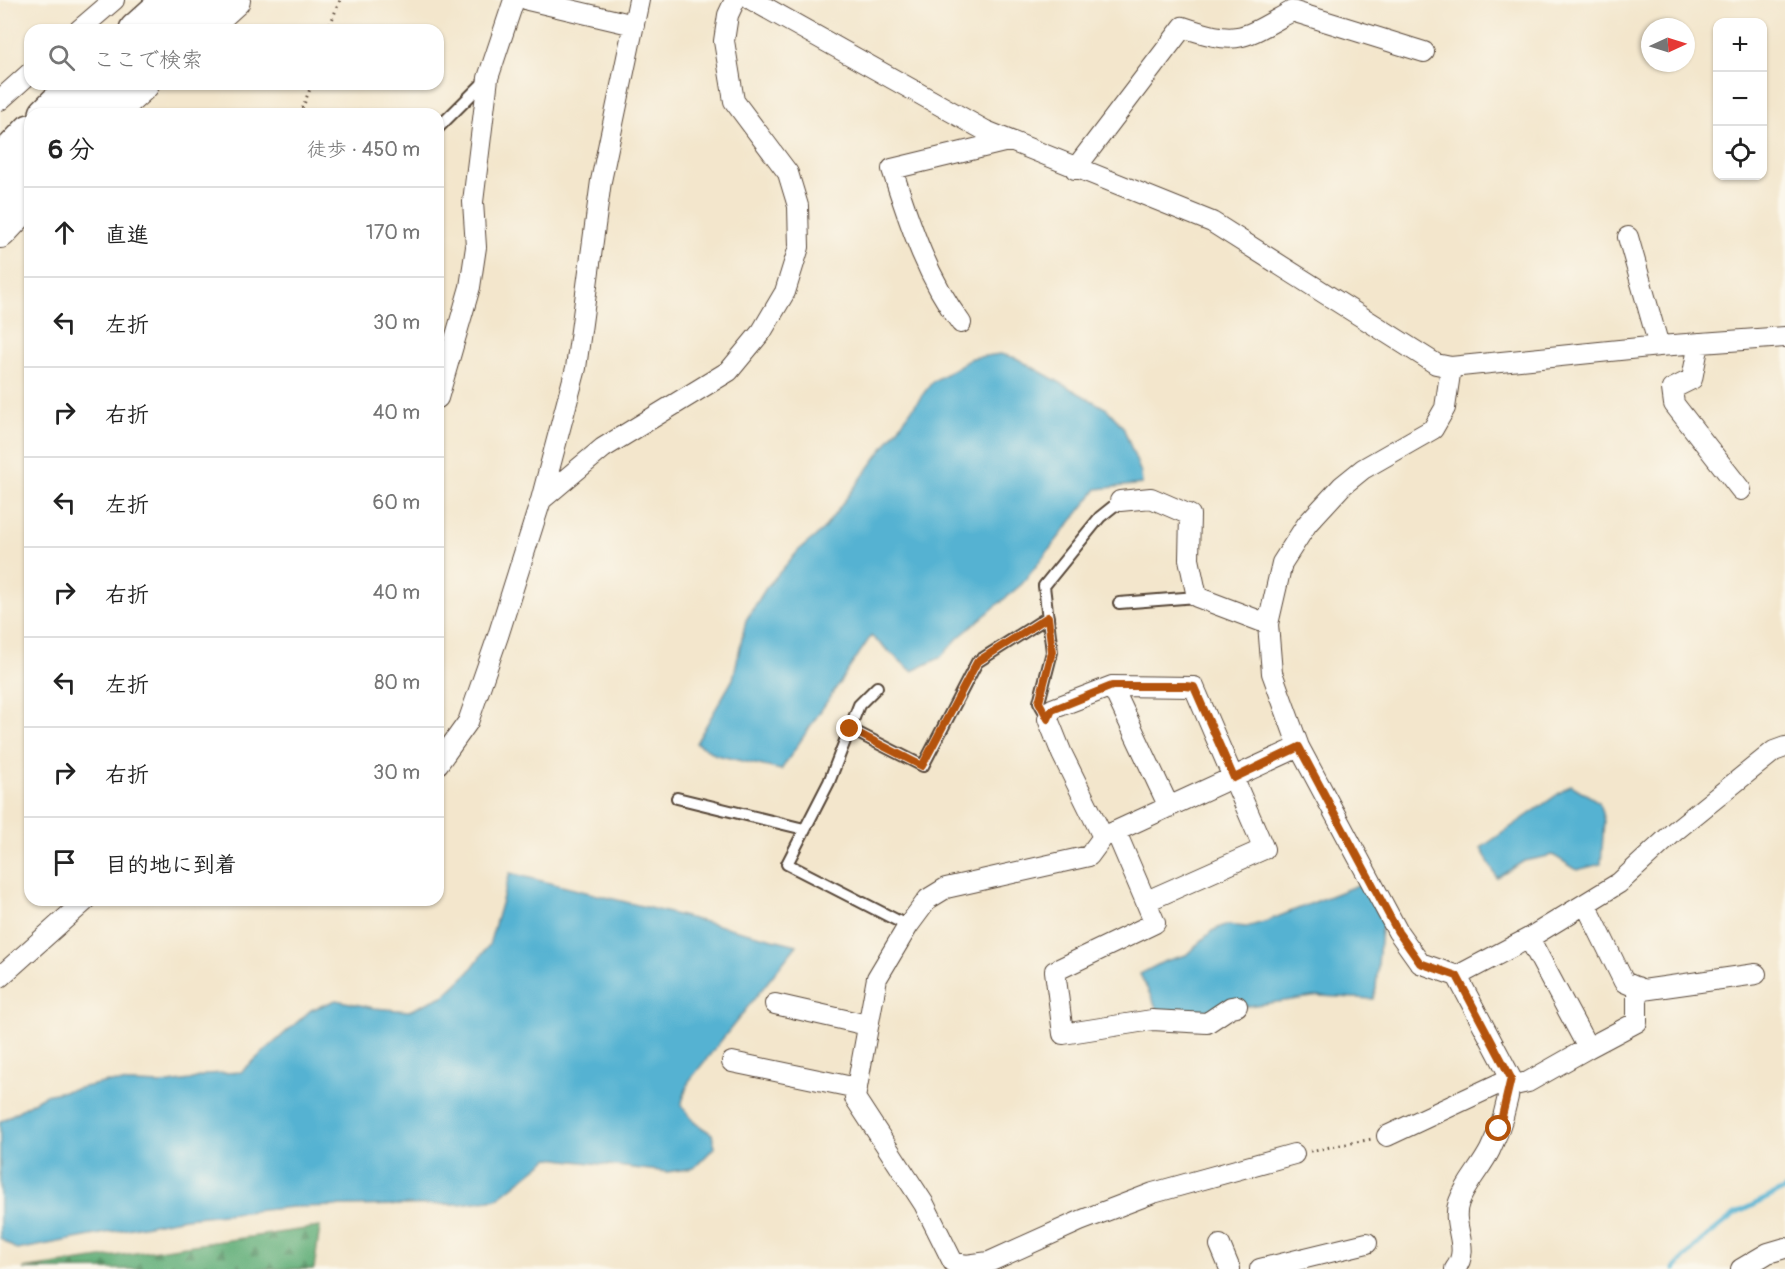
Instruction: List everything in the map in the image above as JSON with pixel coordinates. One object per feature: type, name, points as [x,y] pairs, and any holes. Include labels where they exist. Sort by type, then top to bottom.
[{"type":"highway","points":[[143,24],[169,0]]},
{"type":"highway","points":[[180,24],[206,0]]},
{"type":"highway","points":[[53,108],[73,93]]},
{"type":"highway","points":[[0,154],[24,132]]},
{"type":"highway","points":[[0,163],[24,137]]},
{"type":"highway","points":[[0,202],[24,174]]},
{"type":"main road","points":[[123,24],[148,0]]},
{"type":"main road","points":[[208,24],[234,0]]},
{"type":"main road","points":[[116,108],[136,90]]},
{"type":"main road","points":[[45,108],[73,93]]},
{"type":"main road","points":[[0,154],[24,126]]},
{"type":"main road","points":[[0,232],[24,206]]},
{"type":"street","points":[[86,24],[114,0]]},
{"type":"street","points":[[444,377],[470,287],[476,247],[474,202],[488,78],[514,0]]},
{"type":"street","points":[[528,0],[634,26]]},
{"type":"street","points":[[444,756],[468,722],[541,500],[576,368],[601,181],[639,0]]},
{"type":"street","points":[[541,500],[603,448],[729,371],[762,331],[785,292],[799,247],[798,206],[788,174],[734,101],[724,40],[728,15],[735,0]]},
{"type":"street","points":[[752,0],[1008,141],[1212,222],[1436,364],[1451,367],[1659,346],[1785,337]]},
{"type":"street","points":[[1076,169],[1183,27],[1218,39],[1236,39],[1292,11],[1424,52]]},
{"type":"street","points":[[0,100],[24,78]]},
{"type":"street","points":[[961,323],[942,298],[918,249],[892,169],[1008,141]]},
{"type":"street","points":[[1628,237],[1659,346]]},
{"type":"street","points":[[1699,343],[1692,379],[1672,389],[1674,404],[1741,490]]},
{"type":"street","points":[[1451,367],[1445,408],[1433,429],[1363,469],[1342,486],[1307,524],[1282,563],[1268,624],[1272,673],[1299,747],[1398,932],[1420,963],[1457,976],[1510,1082],[1490,1150],[1459,1202],[1455,1219],[1463,1245],[1459,1264],[1455,1269]]},
{"type":"street","points":[[1120,501],[1151,498],[1190,515],[1189,559],[1197,597],[1268,624]]},
{"type":"street","points":[[1112,686],[1169,807]]},
{"type":"street","points":[[1147,901],[1264,849],[1194,687],[1112,686],[1052,710],[1048,719],[1062,754],[1147,901],[1155,923],[1055,971],[1064,1034],[1152,1020],[1207,1023],[1231,1006],[1238,1006]]},
{"type":"street","points":[[1294,1154],[1153,1193],[1080,1221],[989,1262],[966,1265],[953,1262],[924,1204],[855,1098],[867,1025],[878,978],[908,926],[928,899],[946,888],[1089,856],[1109,834],[1299,747]]},
{"type":"street","points":[[1457,976],[1530,938],[1619,883],[1684,823],[1774,751],[1785,747]]},
{"type":"street","points":[[1586,905],[1624,982],[1643,990],[1756,974]]},
{"type":"street","points":[[0,977],[79,906]]},
{"type":"street","points":[[1530,938],[1588,1048]]},
{"type":"street","points":[[1387,1136],[1510,1082],[1528,1082],[1637,1022],[1636,987]]},
{"type":"street","points":[[775,1004],[867,1025]]},
{"type":"street","points":[[732,1062],[857,1088]]},
{"type":"street","points":[[1260,1269],[1322,1262],[1367,1243]]},
{"type":"street","points":[[1220,1245],[1230,1269]]},
{"type":"street","points":[[1741,1269],[1768,1254],[1785,1248]]},
{"type":"lane","points":[[444,122],[488,78]]},
{"type":"lane","points":[[1048,719],[1039,702],[1052,652],[1044,586],[1100,517],[1120,501]]},
{"type":"lane","points":[[1119,603],[1197,597]]},
{"type":"lane","points":[[850,729],[922,766],[977,662],[1048,617]]},
{"type":"lane","points":[[877,687],[859,705],[829,782],[786,864],[908,926]]},
{"type":"lane","points":[[677,798],[804,829]]},
{"type":"path","points":[[330,24],[340,0]]},
{"type":"path","points":[[302,108],[310,90]]},
{"type":"path","points":[[1294,1154],[1387,1136]]},
{"type":"green space","points":[[320,1227],[314,1269],[23,1269]]},
{"type":"water","points":[[1000,354],[1016,358],[1107,409],[1123,427],[1141,473],[1142,484],[1097,489],[1022,584],[958,638],[940,658],[912,671],[871,636],[781,770],[716,755],[696,743],[733,679],[746,620],[766,588],[799,550],[823,530],[932,382],[972,358]]},
{"type":"water","points":[[1571,785],[1599,802],[1604,821],[1601,864],[1577,870],[1553,855],[1524,861],[1497,878],[1481,848]]},
{"type":"water","points":[[510,873],[797,945],[689,1081],[681,1105],[695,1123],[712,1134],[715,1147],[694,1168],[667,1172],[549,1158],[497,1199],[460,1204],[292,1207],[185,1218],[17,1250],[0,1238],[0,1122],[45,1095],[108,1082],[162,1084],[190,1080],[208,1074],[241,1072],[311,1010],[336,1000],[374,1008],[409,1011],[445,995],[469,972],[489,945]]},
{"type":"water","points":[[1363,883],[1384,925],[1381,929],[1373,999],[1320,996],[1241,1007],[1207,1016],[1159,1013],[1140,974],[1165,961],[1186,955],[1212,931],[1225,925],[1247,927],[1267,921]]},
{"type":"waterway","points":[[1674,1269],[1700,1242],[1735,1214],[1785,1189]]},
{"type":"route","points":[[850,729],[922,766],[977,662],[1048,617],[1052,652],[1039,702],[1048,719],[1052,710],[1112,686],[1194,687],[1234,778],[1299,747],[1398,932],[1420,963],[1457,976],[1511,1078],[1499,1129]]}]
